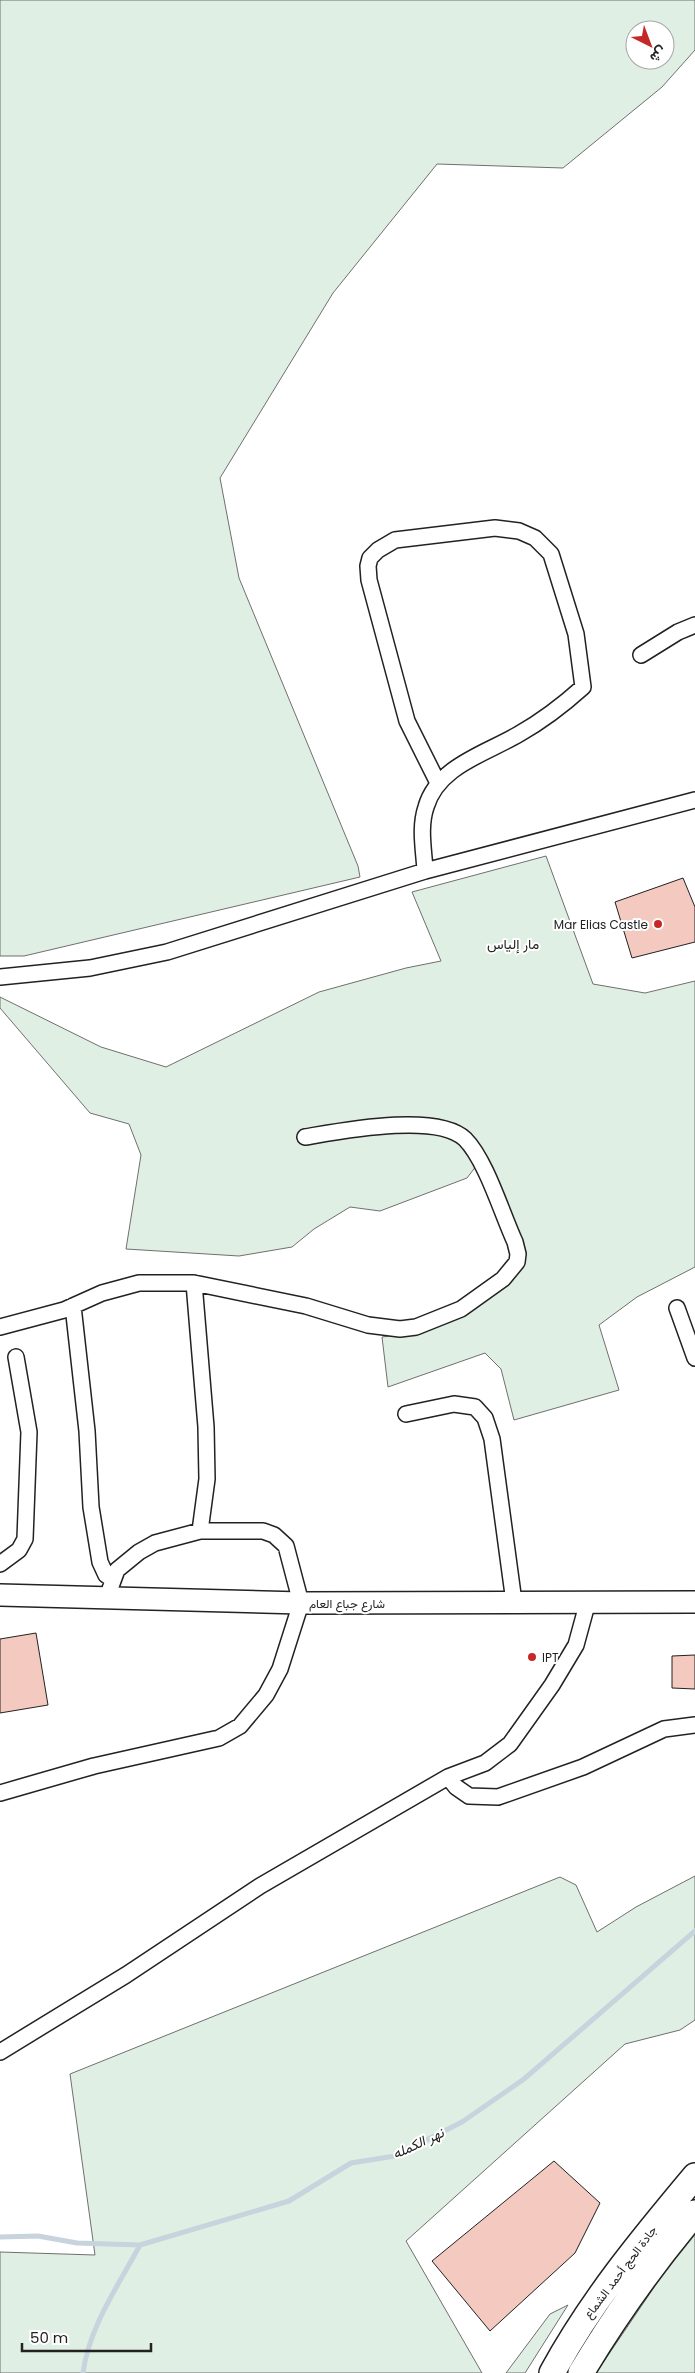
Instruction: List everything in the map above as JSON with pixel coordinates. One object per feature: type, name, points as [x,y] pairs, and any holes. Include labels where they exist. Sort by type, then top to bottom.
[{"type":"main road","name":"شارع جباع العام","points":[[0,1595],[110,1589],[301,1603],[695,1602]]},
{"type":"main road","name":"جادة الحج أحمد الشماع","points":[[552,2373],[590,2310],[630,2255],[695,2176]]},
{"type":"main road","name":"جادة الحج أحمد الشماع","points":[[581,2373],[610,2324],[646,2272],[695,2213]]},
{"type":"street","points":[[425,871],[422,824],[426,806],[438,783],[460,765],[520,733],[564,705],[583,687],[576,634],[551,554],[535,538],[519,531],[494,528],[395,540],[378,550],[370,558],[368,566],[369,580],[386,635],[407,721],[438,783]]},
{"type":"street","points":[[641,654],[678,632],[695,625]]},
{"type":"street","points":[[0,977],[90,968],[167,952],[425,871],[695,800]]},
{"type":"street","points":[[0,1327],[64,1310],[102,1293],[138,1283],[194,1283],[306,1306],[368,1326],[400,1329],[416,1327],[461,1309],[503,1279],[517,1262],[518,1254],[515,1242],[479,1160],[465,1139],[455,1131],[421,1124],[338,1131],[305,1137]]},
{"type":"street","points":[[194,1283],[206,1427],[207,1479],[200,1531]]},
{"type":"street","points":[[73,1306],[87,1431],[91,1507],[100,1562],[110,1589]]},
{"type":"street","points":[[677,1308],[695,1358]]},
{"type":"street","points":[[0,1564],[19,1550],[25,1539],[29,1432],[16,1357]]},
{"type":"street","points":[[406,1414],[454,1404],[475,1407],[485,1418],[492,1439],[514,1602]]},
{"type":"street","points":[[0,1793],[94,1766],[219,1738],[240,1726],[266,1695],[280,1669],[301,1603],[290,1555],[282,1540],[263,1531],[200,1531],[155,1543],[139,1552],[117,1570],[110,1589]]},
{"type":"street","points":[[0,2052],[126,1975],[260,1886],[448,1777],[485,1763],[510,1744],[552,1685],[576,1645],[588,1601]]},
{"type":"street","points":[[448,1777],[456,1788],[469,1796],[498,1797],[584,1767],[664,1729],[695,1725]]},
{"type":"green space","points":[[0,0],[695,0],[695,50],[662,87],[563,168],[437,164],[333,293],[220,478],[239,578],[358,866],[360,877],[24,956],[0,956]]},
{"type":"green space","points":[[546,856],[593,984],[645,993],[695,981],[695,1267],[637,1297],[599,1325],[619,1390],[514,1420],[501,1369],[485,1353],[388,1387],[382,1337],[419,1332],[468,1310],[523,1247],[483,1157],[467,1178],[380,1211],[350,1207],[314,1229],[292,1247],[239,1256],[126,1249],[141,1155],[129,1124],[90,1113],[0,1008],[0,997],[101,1047],[166,1067],[319,992],[406,968],[441,961],[412,892]]},
{"type":"green space","points":[[695,1876],[695,2020],[680,2030],[625,2044],[406,2241],[482,2373],[0,2373],[0,2252],[95,2255],[70,2074],[560,1877],[576,1885],[597,1932],[636,1907]]},
{"type":"green space","points":[[695,2233],[695,2373],[596,2373],[680,2249]]},
{"type":"green space","points":[[568,2305],[525,2373],[506,2373],[550,2314]]},
{"type":"building","name":"Mar Elias Castle","points":[[683,878],[695,907],[695,942],[632,958],[615,902]]},
{"type":"building","points":[[36,1633],[48,1705],[0,1713],[0,1639]]},
{"type":"building","points":[[695,1655],[695,1689],[672,1688],[672,1656]]},
{"type":"building","points":[[554,2161],[600,2203],[575,2253],[490,2331],[432,2261]]},
{"type":"waterway","name":"نهر الكمله","points":[[0,2237],[38,2236],[77,2243],[140,2245],[289,2201],[351,2163],[395,2156],[462,2122],[524,2079],[695,1931]]},
{"type":"waterway","points":[[83,2373],[91,2339],[98,2323],[140,2245]]},
{"type":"place","name":"Mar Elias Castle","points":[[658,924]]},
{"type":"place","name":"IPT","points":[[532,1657]]},
{"type":"district","name":"مار إلياس","points":[[513,944]]}]
